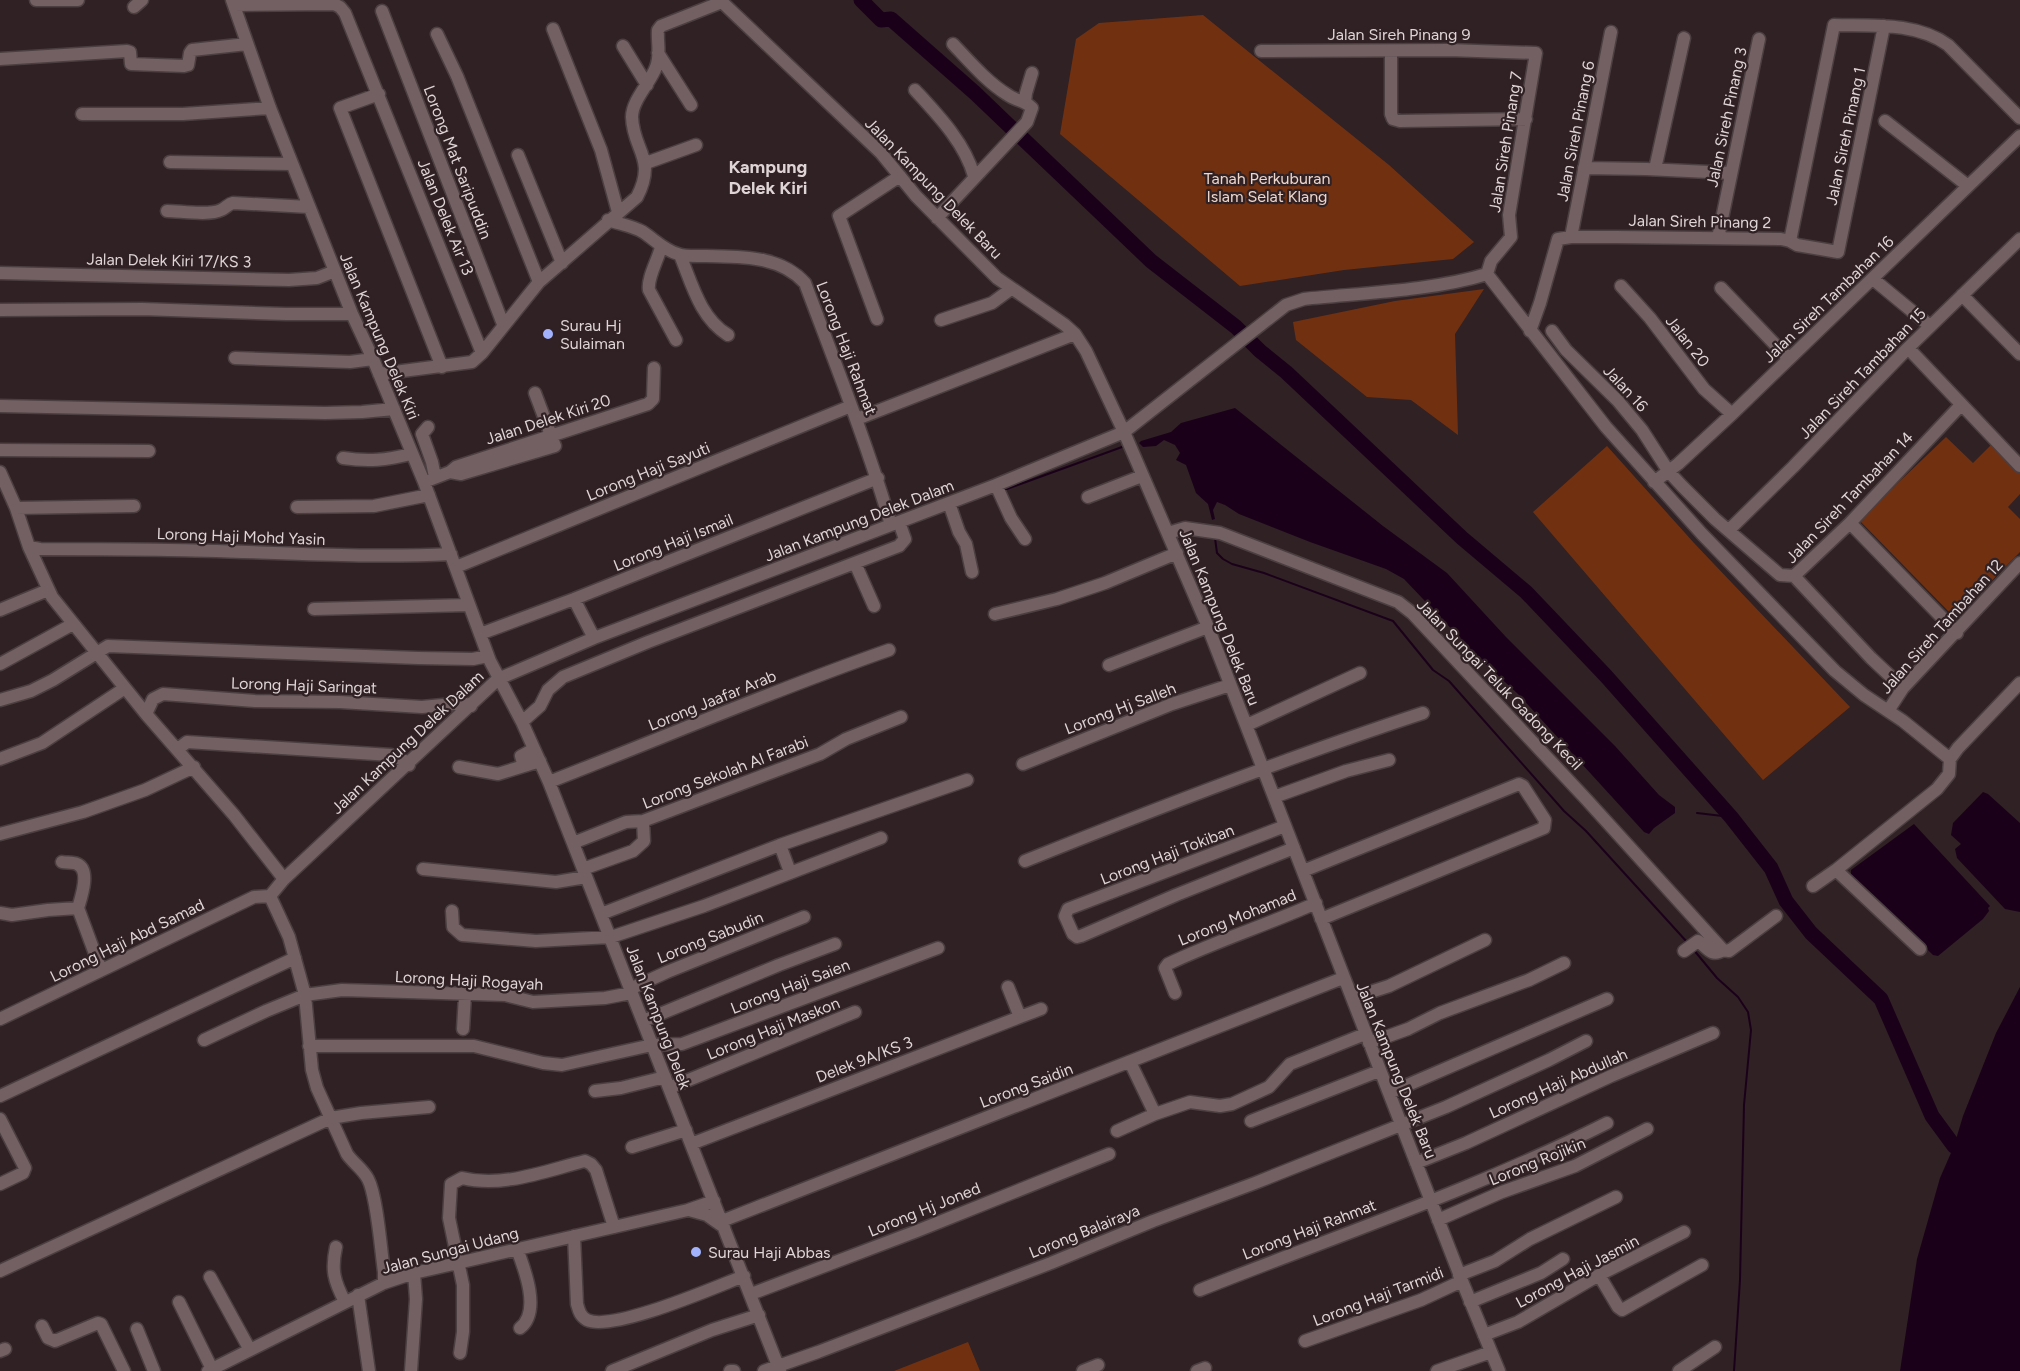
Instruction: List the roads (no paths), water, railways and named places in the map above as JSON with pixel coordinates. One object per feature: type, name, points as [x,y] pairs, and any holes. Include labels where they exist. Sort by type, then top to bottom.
[{"type":"street","points":[[36,0],[78,0]]},
{"type":"street","name":"Jalan Kampung Delek Kiri","points":[[233,2],[270,108],[309,207],[326,275],[352,314],[373,358],[411,454],[430,480],[429,495],[498,679]]},
{"type":"street","name":"Jalan Delek Air 13","points":[[233,2],[334,4],[345,13],[482,353]]},
{"type":"street","name":"Jalan Kampung Delek Baru","points":[[658,52],[658,30],[661,26],[722,2],[881,153],[937,218],[1011,289],[1076,334],[1124,432],[1208,627],[1460,1278],[1499,1371]]},
{"type":"street","name":"Lorong Mat Saripuddin","points":[[382,11],[503,324]]},
{"type":"street","name":"Jalan Sireh Pinang 2","points":[[1571,237],[1780,239],[1790,241],[1834,25],[1884,26]]},
{"type":"street","points":[[1884,26],[1935,35],[1948,45],[2020,117]]},
{"type":"street","name":"Jalan Sireh Pinang 1","points":[[1790,241],[1797,245],[1838,252],[1884,26]]},
{"type":"street","points":[[553,29],[601,150],[613,216]]},
{"type":"street","name":"Jalan Sireh Pinang 6","points":[[1571,237],[1611,32]]},
{"type":"street","points":[[437,34],[457,76],[539,282]]},
{"type":"street","points":[[1655,169],[1684,38]]},
{"type":"street","name":"Jalan Sireh Pinang 3","points":[[1718,238],[1759,39]]},
{"type":"street","points":[[0,59],[127,51],[130,52],[131,64],[184,66],[188,65],[192,50],[247,44]]},
{"type":"street","points":[[937,218],[974,176],[1028,122],[1032,108],[1025,102],[1009,97],[953,44]]},
{"type":"street","points":[[623,46],[647,85]]},
{"type":"street","name":"Jalan Sireh Pinang 9","points":[[1261,51],[1449,50],[1536,53]]},
{"type":"street","points":[[1391,51],[1391,114],[1393,119],[1400,121],[1526,119]]},
{"type":"street","points":[[379,374],[472,362],[482,353],[539,282],[637,197],[642,186],[646,163],[636,135],[632,114],[657,65],[658,52]]},
{"type":"street","points":[[658,52],[691,105]]},
{"type":"street","name":"Jalan Sireh Pinang 7","points":[[1487,274],[1491,261],[1511,237],[1509,215],[1536,53]]},
{"type":"street","points":[[1025,102],[1032,73]]},
{"type":"street","points":[[915,90],[962,148],[970,161],[974,176]]},
{"type":"street","points":[[379,94],[340,108],[442,366]]},
{"type":"street","points":[[82,114],[183,114],[270,108]]},
{"type":"street","points":[[1885,121],[1968,186]]},
{"type":"street","name":"Jalan Sireh Tambahan 16","points":[[1654,482],[1669,472],[1732,414],[2020,136]]},
{"type":"street","points":[[646,163],[696,145]]},
{"type":"street","points":[[518,155],[562,263]]},
{"type":"street","points":[[170,162],[292,164]]},
{"type":"street","points":[[1584,168],[1655,169],[1730,174]]},
{"type":"street","points":[[877,319],[839,216],[900,176]]},
{"type":"street","points":[[167,211],[208,212],[221,210],[233,203],[309,207]]},
{"type":"street","name":"Lorong Haji Rahmat","points":[[613,216],[642,232],[661,247],[680,255],[753,257],[781,265],[800,277],[805,283],[898,526]]},
{"type":"street","points":[[1530,331],[1556,242],[1558,239],[1571,237]]},
{"type":"street","name":"Jalan Sireh Tambahan 15","points":[[1728,530],[1793,467],[1930,326],[2020,239]]},
{"type":"street","points":[[661,247],[648,283],[649,290],[676,340]]},
{"type":"street","points":[[680,255],[704,312],[728,335]]},
{"type":"street","name":"Jalan Delek Kiri 17/KS 3","points":[[0,273],[288,280],[326,275]]},
{"type":"street","points":[[1487,274],[1606,427],[1654,482],[1835,671],[1950,759]]},
{"type":"street","name":"Jalan Kampung Delek Dalam","points":[[270,896],[284,879],[409,765],[498,679],[594,638],[898,526],[949,503],[1000,494],[1124,432],[1286,305],[1304,299],[1429,285],[1471,279],[1487,274]]},
{"type":"street","points":[[1874,279],[1930,326]]},
{"type":"street","name":"Jalan 20","points":[[1621,286],[1650,318],[1704,389],[1732,414]]},
{"type":"street","points":[[1721,288],[1789,359]]},
{"type":"street","points":[[941,320],[992,303],[1011,289]]},
{"type":"street","points":[[1962,295],[2020,354]]},
{"type":"street","points":[[0,310],[142,309],[352,314]]},
{"type":"street","name":"Jalan 16","points":[[1552,331],[1566,350],[1618,401],[1642,430],[1669,472],[1728,530],[1780,574],[1794,576]]},
{"type":"street","points":[[857,419],[1076,334]]},
{"type":"street","points":[[1908,348],[2020,466]]},
{"type":"street","points":[[235,358],[350,362],[373,358]]},
{"type":"street","name":"Jalan Delek Kiri 20","points":[[430,480],[456,473],[456,466],[553,441],[651,402],[654,368]]},
{"type":"street","points":[[535,393],[553,441]]},
{"type":"street","name":"Jalan Sireh Tambahan 14","points":[[1903,688],[1871,658],[1794,576],[1850,523],[1961,405]]},
{"type":"street","points":[[0,406],[326,413],[394,409]]},
{"type":"street","name":"Lorong Haji Sayuti","points":[[456,567],[851,406]]},
{"type":"street","points":[[428,427],[422,434],[432,462],[430,480]]},
{"type":"street","points":[[0,450],[149,452]]},
{"type":"street","points":[[343,458],[366,462],[411,454]]},
{"type":"street","points":[[0,472],[48,590],[125,688],[194,767],[284,879]]},
{"type":"street","points":[[1088,496],[1142,476]]},
{"type":"street","name":"Lorong Haji Ismail","points":[[480,634],[878,478]]},
{"type":"street","points":[[1000,494],[1025,539]]},
{"type":"street","points":[[297,507],[374,506],[429,495]]},
{"type":"street","points":[[949,503],[959,532],[966,544],[972,572]]},
{"type":"street","points":[[16,508],[134,506]]},
{"type":"street","points":[[1850,523],[1957,633]]},
{"type":"street","points":[[522,722],[540,706],[548,690],[564,677],[903,543],[905,539],[898,526]]},
{"type":"street","name":"Jalan Sungai Teluk Gadong Kecil","points":[[1168,534],[1185,528],[1220,533],[1398,602],[1412,613],[1586,799],[1720,948]]},
{"type":"street","name":"Lorong Haji Mohd Yasin","points":[[29,547],[326,556],[451,554]]},
{"type":"street","points":[[995,614],[1057,599],[1177,553]]},
{"type":"street","points":[[855,563],[874,606]]},
{"type":"street","name":"Jalan Sireh Tambahan 12","points":[[1888,711],[1903,688],[1957,633],[2020,563]]},
{"type":"street","points":[[0,610],[48,590]]},
{"type":"street","points":[[574,599],[594,638]]},
{"type":"street","points":[[314,609],[469,604]]},
{"type":"street","points":[[0,664],[73,624]]},
{"type":"street","points":[[1109,665],[1208,627]]},
{"type":"street","points":[[0,700],[31,691],[53,680],[108,646],[418,658],[473,659],[488,656]]},
{"type":"street","name":"Lorong Jaafar Arab","points":[[549,782],[687,729],[809,678],[890,650]]},
{"type":"street","points":[[1247,725],[1360,674]]},
{"type":"street","name":"Jalan Kampung Delek","points":[[498,679],[522,722],[549,782],[779,1369]]},
{"type":"street","points":[[1813,886],[1937,789],[1949,774],[1950,759],[1958,748],[2020,683]]},
{"type":"street","name":"Lorong Hj Salleh","points":[[1023,764],[1172,704],[1230,685]]},
{"type":"street","points":[[0,759],[42,743],[125,688]]},
{"type":"street","name":"Lorong Haji Saringat","points":[[147,714],[153,699],[163,694],[255,701],[340,702],[422,707],[463,703],[471,706]]},
{"type":"street","points":[[1025,861],[1301,754],[1424,713]]},
{"type":"street","name":"Lorong Sekolah Al Farabi","points":[[573,843],[626,822],[643,821],[820,754],[846,739],[901,717]]},
{"type":"street","points":[[178,749],[187,742],[391,755],[409,765]]},
{"type":"street","points":[[459,767],[498,774],[524,766],[521,756],[537,755]]},
{"type":"street","points":[[1274,797],[1346,771],[1389,760]]},
{"type":"street","points":[[0,834],[82,812],[146,790],[194,767]]},
{"type":"street","points":[[601,914],[780,845],[967,780]]},
{"type":"street","points":[[1304,871],[1519,784],[1523,786],[1545,820],[1544,828],[1321,918]]},
{"type":"street","points":[[423,868],[556,882],[584,873],[633,851],[644,841],[643,821]]},
{"type":"street","name":"Lorong Haji Tokiban","points":[[1286,826],[1068,909],[1065,916],[1073,934],[1077,937],[1081,936],[1294,848]]},
{"type":"street","points":[[452,911],[453,927],[462,935],[536,941],[611,937],[704,906],[880,838]]},
{"type":"street","points":[[780,845],[790,872]]},
{"type":"street","points":[[62,862],[78,864],[82,868],[85,886],[78,908],[101,970]]},
{"type":"street","points":[[1836,870],[1920,949]]},
{"type":"street","points":[[270,896],[284,921],[305,995],[312,1070],[317,1088],[352,1162],[368,1178],[373,1193],[384,1283]]},
{"type":"street","name":"Lorong Haji Abd Samad","points":[[0,1019],[254,897],[270,896]]},
{"type":"street","name":"Lorong Mohamad","points":[[1175,993],[1165,968],[1168,964],[1214,943],[1273,922],[1316,903]]},
{"type":"street","points":[[0,913],[12,915],[78,908]]},
{"type":"street","points":[[1688,948],[1698,941],[1715,954],[1720,948],[1729,951],[1776,916]]},
{"type":"street","name":"Lorong Sabudin","points":[[631,991],[667,972],[804,917]]},
{"type":"street","points":[[1352,998],[1389,986],[1485,940]]},
{"type":"street","points":[[643,1021],[835,944]]},
{"type":"street","name":"Lorong Haji Saien","points":[[309,1046],[474,1046],[543,1063],[562,1065],[652,1046],[676,1046],[706,1037],[762,1013],[938,948]]},
{"type":"street","points":[[0,1096],[295,958]]},
{"type":"street","points":[[1117,1131],[1190,1102],[1220,1106],[1232,1104],[1269,1087],[1290,1064],[1367,1039],[1407,1029],[1440,1013],[1529,980],[1564,963]]},
{"type":"street","name":"Lorong Saidin","points":[[723,1224],[1343,978]]},
{"type":"street","points":[[1008,987],[1020,1017]]},
{"type":"street","name":"Lorong Haji Rogayah","points":[[204,1040],[305,995],[342,990],[505,995],[533,1002],[605,998],[631,991]]},
{"type":"street","points":[[463,1029],[465,995]]},
{"type":"street","points":[[1389,1093],[1607,999]]},
{"type":"street","name":"Delek 9A/KS 3","points":[[691,1144],[1041,1009]]},
{"type":"street","name":"Lorong Haji Maskon","points":[[595,1091],[667,1083],[855,1012]]},
{"type":"street","name":"Lorong Haji Abdullah","points":[[1416,1163],[1713,1033]]},
{"type":"street","name":"Lorong Balairaya","points":[[764,1371],[779,1369],[1401,1125],[1549,1060],[1586,1041]]},
{"type":"street","points":[[1130,1062],[1155,1114]]},
{"type":"street","points":[[1251,1121],[1380,1071]]},
{"type":"street","points":[[0,1271],[331,1118],[429,1107]]},
{"type":"street","name":"Lorong Haji Rahmat","points":[[1200,1290],[1430,1200],[1567,1143],[1607,1123]]},
{"type":"street","points":[[0,1184],[23,1173],[25,1168],[1,1124]]},
{"type":"street","name":"Lorong Rojikin","points":[[1438,1220],[1502,1192],[1575,1166],[1647,1129]]},
{"type":"street","points":[[632,1147],[686,1130]]},
{"type":"street","name":"Lorong Hj Joned","points":[[751,1294],[1109,1154]]},
{"type":"street","points":[[460,1353],[463,1332],[463,1285],[450,1218],[452,1184],[462,1178],[478,1182],[511,1180],[585,1161],[596,1170],[614,1227]]},
{"type":"street","name":"Lorong Haji Tarmidi","points":[[1305,1341],[1421,1300],[1495,1261],[1530,1239],[1616,1197]]},
{"type":"street","name":"Jalan Sungai Udang","points":[[216,1369],[384,1283],[414,1273],[688,1210],[714,1201]]},
{"type":"street","points":[[688,1210],[707,1215],[723,1224]]},
{"type":"street","name":"Lorong Haji Jasmin","points":[[1484,1335],[1518,1322],[1599,1275],[1684,1232]]},
{"type":"street","points":[[574,1236],[577,1304],[580,1314],[586,1320],[598,1322],[638,1315],[744,1276]]},
{"type":"street","points":[[336,1247],[332,1265],[338,1288],[345,1302]]},
{"type":"street","points":[[517,1249],[524,1268],[531,1310],[527,1323],[520,1328]]},
{"type":"street","points":[[1470,1302],[1541,1273],[1563,1259]]},
{"type":"street","points":[[1599,1275],[1622,1310],[1702,1265]]},
{"type":"street","points":[[411,1371],[416,1299],[414,1273]]},
{"type":"street","points":[[210,1277],[250,1350]]},
{"type":"street","points":[[358,1295],[369,1371]]},
{"type":"street","points":[[179,1302],[216,1369]]},
{"type":"street","points":[[612,1371],[712,1330],[759,1315]]},
{"type":"street","points":[[42,1326],[48,1338],[56,1341],[98,1323],[101,1324],[124,1371]]},
{"type":"street","points":[[137,1329],[154,1371]]},
{"type":"street","points":[[1679,1371],[1715,1347]]},
{"type":"street","points":[[1437,1371],[1491,1352]]},
{"type":"street","points":[[1083,1371],[1098,1365]]},
{"type":"waterway","points":[[861,0],[881,20],[891,19],[975,93],[1151,261],[1236,327],[1462,538],[1526,592],[1606,676],[1731,817],[1771,868],[1786,901],[1811,933],[1881,999],[1932,1116],[1954,1146],[1973,1156]]},
{"type":"waterway","points":[[1004,490],[1122,447]]},
{"type":"waterway","points":[[1215,538],[1217,553],[1232,564],[1264,573],[1393,621],[1433,670],[1449,681],[1564,811],[1586,831],[1687,942]]},
{"type":"waterway","points":[[1697,813],[1731,817]]},
{"type":"waterway","points":[[1693,949],[1717,978],[1738,997],[1748,1012],[1751,1030],[1744,1105],[1740,1280],[1734,1371]]},
{"type":"place","name":"Surau Hj Sulaiman","points":[[548,334]]},
{"type":"place","name":"Surau Haji Abbas","points":[[696,1252]]},
{"type":"district","name":"Kampung Delek Kiri","points":[[768,177]]},
{"type":"park label","name":"Tanah Perkuburan Islam Selat Klang","points":[[1267,187]]}]
